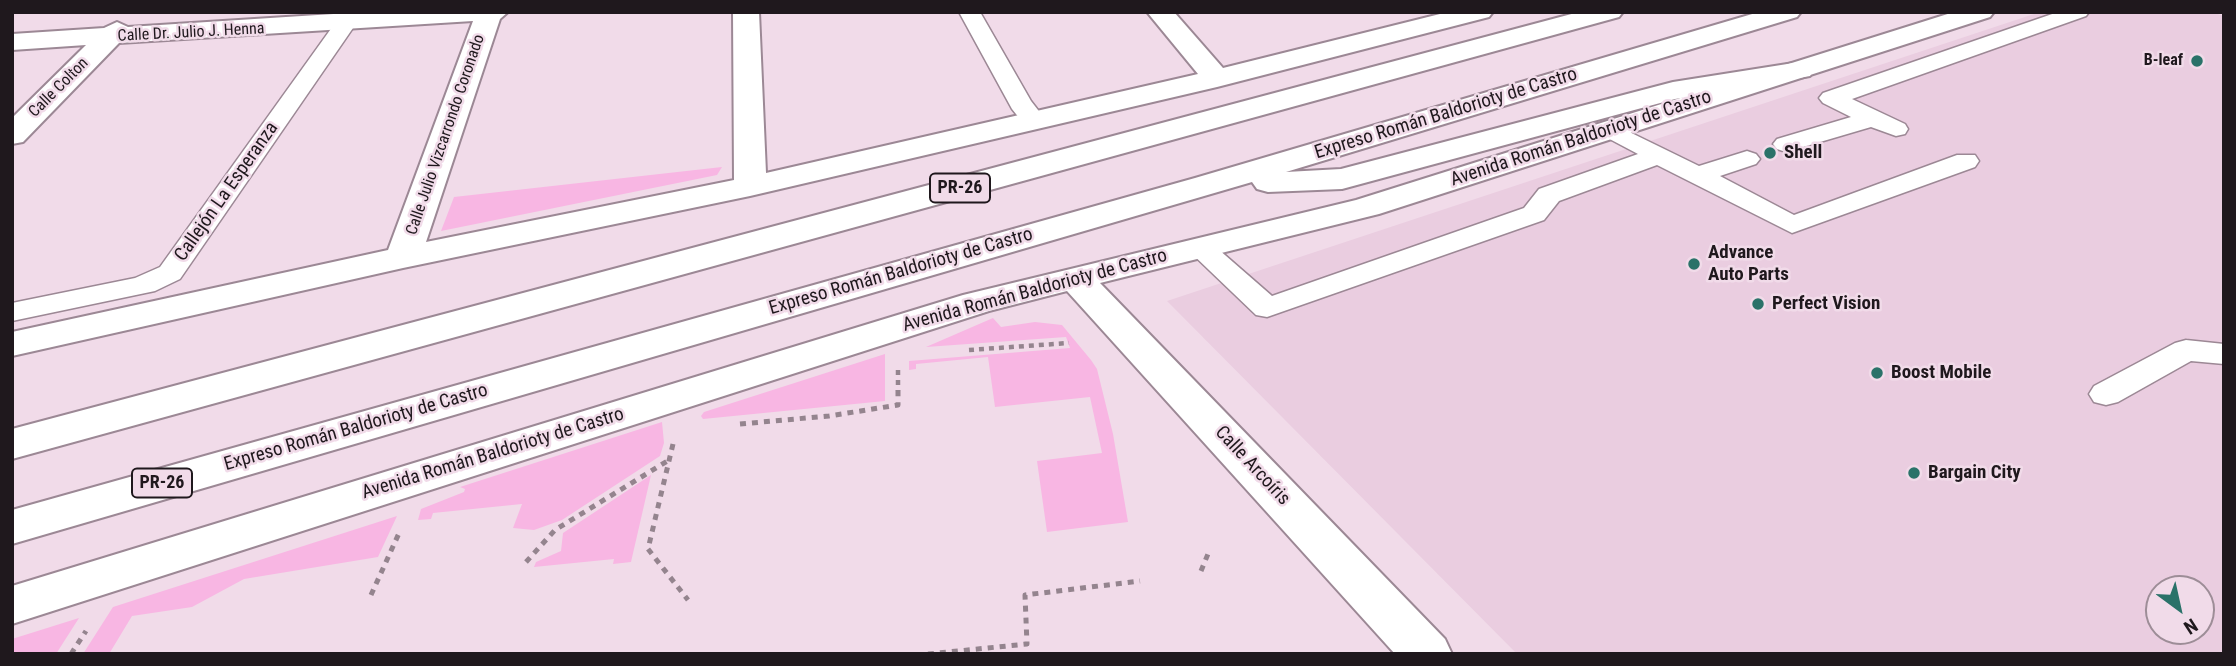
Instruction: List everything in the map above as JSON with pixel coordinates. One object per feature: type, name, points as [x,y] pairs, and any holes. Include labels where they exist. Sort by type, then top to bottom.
[{"type":"main road","name":"Calle Colton","points":[[12,135],[135,12]]},
{"type":"main road","name":"Calle Dr. Julio J. Henna","points":[[12,41],[110,37],[350,18],[495,12]]},
{"type":"main road","points":[[746,12],[750,186]]},
{"type":"main road","points":[[1160,12],[1217,78]]},
{"type":"main road","points":[[12,344],[403,257],[750,186],[1217,78],[1480,12]]},
{"type":"main road","name":"PR-26","points":[[12,444],[1610,12]]},
{"type":"main road","name":"Expreso Román Baldorioty de Castro","points":[[12,527],[1207,185],[1788,12]]},
{"type":"main road","name":"Avenida Román Baldorioty de Castro","points":[[12,605],[963,307],[1367,208],[1981,12]]},
{"type":"main road","name":"Calle Julio Vizcarrondo Coronado","points":[[403,257],[489,13]]},
{"type":"main road","points":[[1207,185],[1342,179],[1673,91],[1800,70]]},
{"type":"main road","name":"Calle Arcoíris","points":[[1076,279],[1427,654]]},
{"type":"lane","points":[[969,12],[1021,104],[1033,119]]},
{"type":"lane","points":[[1786,144],[1885,124],[1831,98],[2079,12]]},
{"type":"lane","name":"Callejón La Esperanza","points":[[12,312],[144,285],[170,273],[350,18]]},
{"type":"lane","points":[[1910,35],[1958,54]]},
{"type":"lane","points":[[1611,130],[1792,225],[1966,161]]},
{"type":"lane","points":[[1200,248],[1267,308],[1534,214],[1549,195],[1660,155]]},
{"type":"lane","points":[[1698,175],[1747,159]]},
{"type":"lane","points":[[2106,394],[2186,350],[2224,354]]},
{"type":"path","points":[[964,351],[1069,343]]},
{"type":"path","points":[[732,425],[829,416],[845,411],[898,405],[898,368]]},
{"type":"path","points":[[674,439],[648,549],[688,600]]},
{"type":"path","points":[[526,562],[555,530],[670,459]]},
{"type":"path","points":[[1200,571],[1210,549]]},
{"type":"path","points":[[928,654],[1027,644],[1025,595],[1140,581]]},
{"type":"shaded area","points":[[2040,12],[2211,12],[2224,16],[2224,654],[1517,654],[1167,301]]},
{"type":"shaded area","points":[[722,167],[717,175],[441,231],[454,197]]},
{"type":"shaded area","points":[[993,318],[1001,327],[1035,322],[1062,325],[1097,369],[1113,434],[1128,522],[1047,532],[1037,461],[1102,453],[1090,397],[995,407],[988,357],[916,364],[916,369],[909,370],[909,361],[1070,348],[1066,337],[926,347]]},
{"type":"shaded area","points":[[885,354],[885,401],[703,419],[701,416],[704,412]]},
{"type":"shaded area","points":[[662,422],[664,443],[660,456],[562,520],[534,530],[513,528],[522,504],[433,513],[431,519],[418,520],[421,509],[464,492],[465,489],[460,487]]},
{"type":"shaded area","points":[[651,475],[631,562],[613,564],[614,559],[534,567],[536,562],[561,551],[563,533]]},
{"type":"shaded area","points":[[397,516],[378,557],[244,579],[192,607],[132,616],[109,654],[83,654],[113,607]]},
{"type":"shaded area","points":[[79,618],[56,654],[12,654],[12,639]]},
{"type":"place","name":"B-leaf","points":[[2197,61]]},
{"type":"place","name":"Shell","points":[[1770,153]]},
{"type":"place","name":"Advance Auto Parts","points":[[1694,264]]},
{"type":"place","name":"Perfect Vision","points":[[1758,304]]},
{"type":"place","name":"Boost Mobile","points":[[1877,373]]},
{"type":"place","name":"Bargain City","points":[[1914,473]]}]
